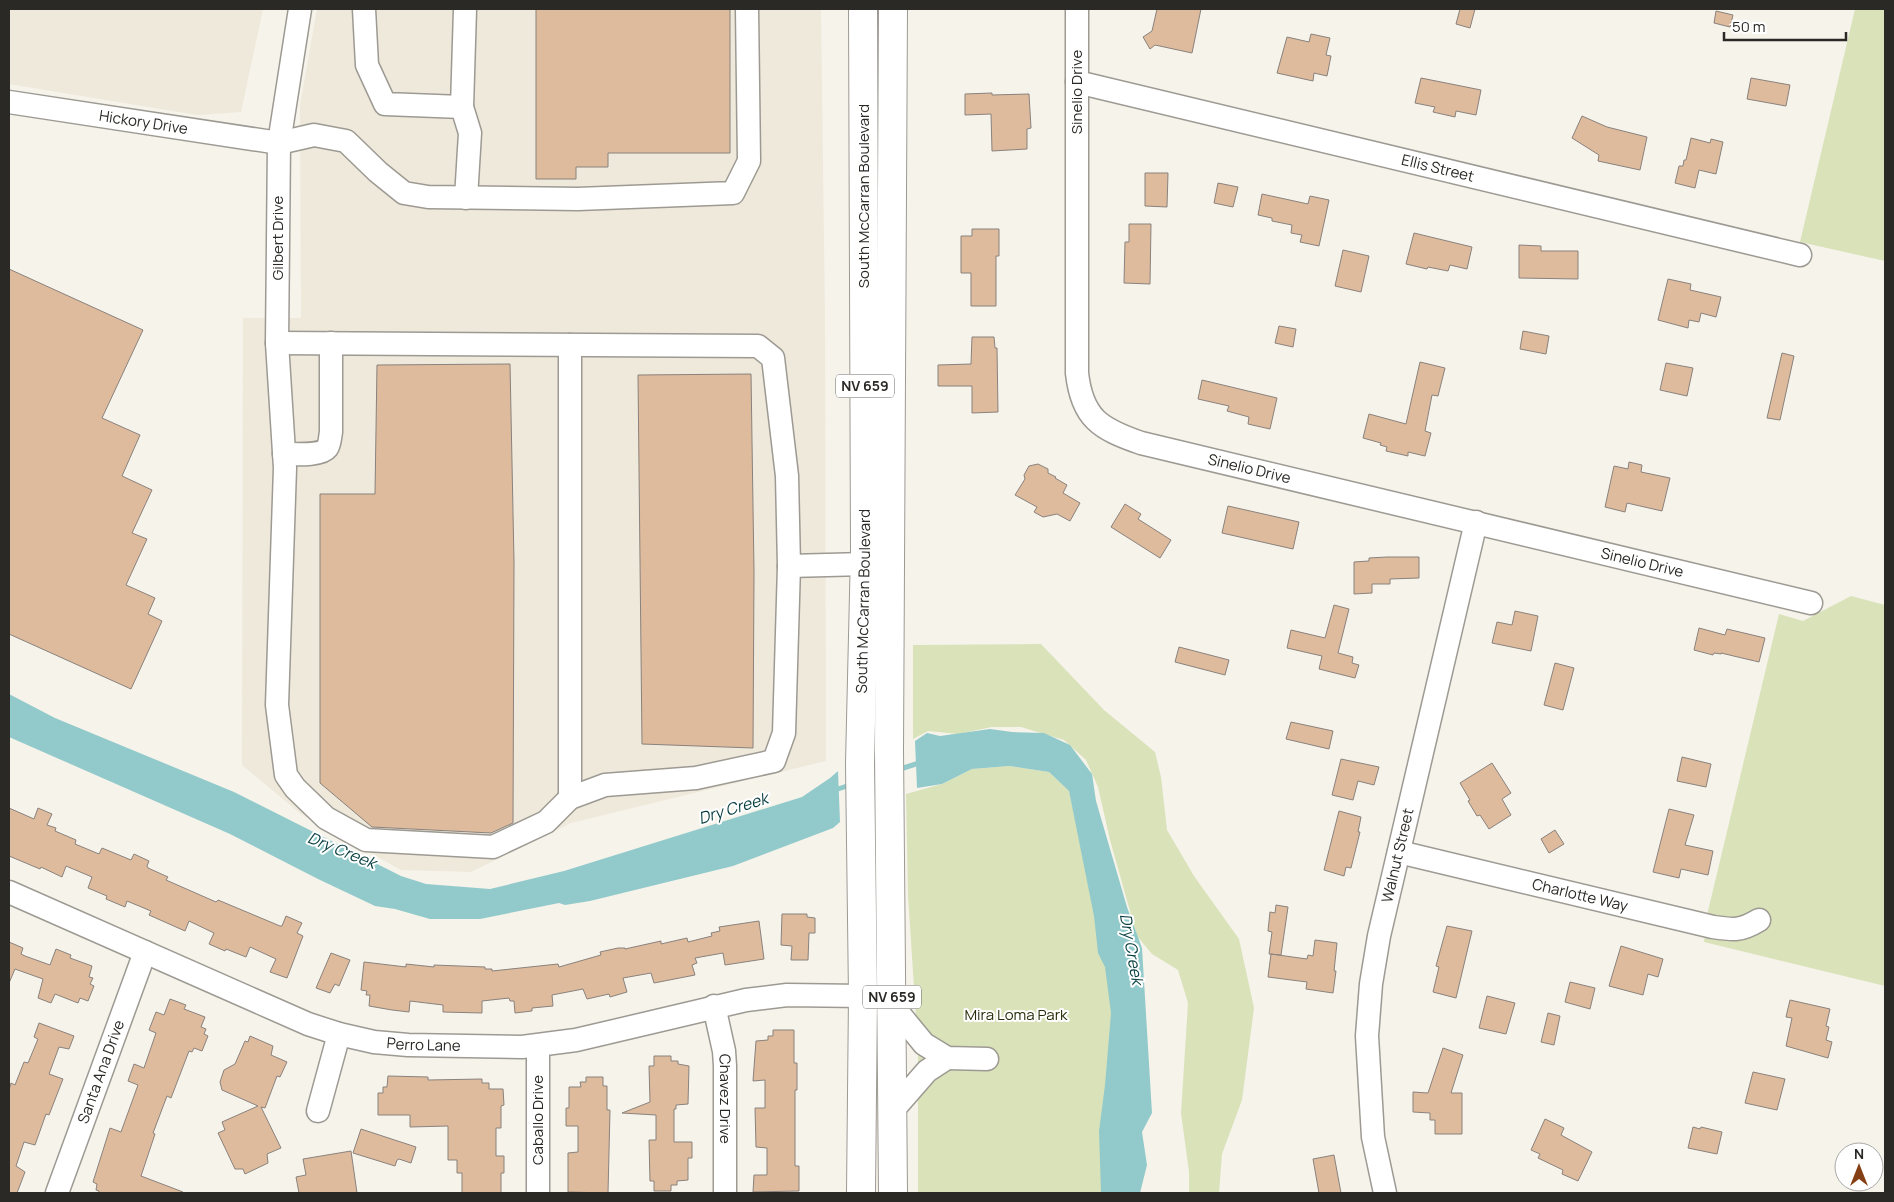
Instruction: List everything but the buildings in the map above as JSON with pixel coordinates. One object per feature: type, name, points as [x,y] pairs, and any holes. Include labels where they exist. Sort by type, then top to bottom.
[{"type":"main road","name":"South McCarran Boulevard","points":[[861,1193],[863,996],[860,763],[865,564],[863,9]]},
{"type":"main road","name":"South McCarran Boulevard","points":[[892,1193],[893,1110],[889,750],[893,9]]},
{"type":"street","name":"Gilbert Drive","points":[[300,9],[279,142],[277,343],[285,461],[277,705],[286,775],[295,788],[326,818],[366,840],[493,847],[546,822],[570,798]]},
{"type":"street","points":[[364,9],[367,65],[385,104],[462,107]]},
{"type":"street","points":[[465,9],[462,107],[470,133],[466,198]]},
{"type":"street","name":"Hickory Drive","points":[[9,102],[279,142],[314,135],[346,141],[378,172],[404,192],[428,197],[578,199],[734,192],[749,161],[747,9]]},
{"type":"street","name":"Sinelio Drive","points":[[1077,9],[1077,373],[1079,392],[1089,413],[1104,426],[1118,435],[1141,443],[1811,603]]},
{"type":"street","name":"Ellis Street","points":[[1078,82],[1800,255]]},
{"type":"street","points":[[277,343],[758,346],[773,358],[787,476],[788,566],[784,733],[774,761],[696,778],[605,785],[570,798],[570,345]]},
{"type":"street","points":[[285,461],[321,453],[330,442],[330,343]]},
{"type":"street","name":"Walnut Street","points":[[1385,1193],[1373,1137],[1367,1036],[1371,984],[1379,936],[1476,522]]},
{"type":"street","points":[[788,566],[865,564]]},
{"type":"street","name":"Charlotte Way","points":[[1399,852],[1714,927],[1735,930],[1747,928],[1759,920]]},
{"type":"street","name":"Perro Lane","points":[[9,892],[308,1024],[374,1042],[408,1045],[538,1046],[576,1040],[746,1000],[788,995],[863,996]]},
{"type":"street","name":"Santa Ana Drive","points":[[58,1193],[145,952]]},
{"type":"street","points":[[892,1005],[924,1044],[948,1058],[987,1059]]},
{"type":"street","name":"Chavez Drive","points":[[714,1006],[724,1051],[725,1066],[725,1193]]},
{"type":"street","points":[[318,1111],[339,1034]]},
{"type":"street","name":"Caballo Drive","points":[[538,1046],[538,1193]]},
{"type":"street","points":[[893,1110],[926,1071],[948,1058]]},
{"type":"shaded area","points":[[9,9],[263,9],[241,112],[197,115],[9,84]]},
{"type":"shaded area","points":[[317,9],[821,9],[825,320],[826,761],[571,823],[471,872],[401,870],[301,814],[242,765],[243,318],[301,318],[300,105]]},
{"type":"green space","points":[[1855,9],[1885,9],[1885,261],[1800,242]]},
{"type":"green space","points":[[1851,596],[1885,605],[1885,986],[1704,942],[1708,911],[1779,614],[1803,621]]},
{"type":"green space","points":[[1041,644],[1104,710],[1155,752],[1161,777],[1167,830],[1194,876],[1239,939],[1254,1008],[1242,1100],[1222,1154],[1219,1193],[1189,1193],[1189,1172],[1181,1113],[1188,1003],[1178,970],[1152,954],[1137,936],[1110,840],[1098,787],[1086,760],[1064,740],[1021,727],[992,727],[958,734],[928,731],[913,739],[913,645]]},
{"type":"green space","name":"Mira Loma Park","points":[[1009,766],[1049,772],[1069,791],[1116,1000],[1107,1193],[918,1193],[918,1049],[908,895],[906,794],[942,784],[972,769]]},
{"type":"water","points":[[9,694],[55,718],[234,792],[401,876],[426,884],[490,889],[564,871],[802,797],[838,771],[840,822],[833,828],[733,866],[590,901],[565,905],[559,903],[480,919],[430,919],[395,909],[375,906],[230,834],[9,737]]},
{"type":"water","points":[[990,729],[1044,733],[1070,745],[1092,774],[1096,801],[1127,907],[1142,948],[1152,1113],[1142,1132],[1147,1165],[1140,1193],[1101,1193],[1099,1131],[1111,1013],[1105,967],[1098,953],[1094,916],[1069,791],[1049,772],[1009,766],[972,769],[942,784],[917,788],[915,741],[927,733],[940,736]]},
{"type":"waterway","name":"Dry Creek","points":[[897,770],[922,762]]},
{"type":"waterway","name":"Dry Creek","points":[[835,790],[853,784]]}]
